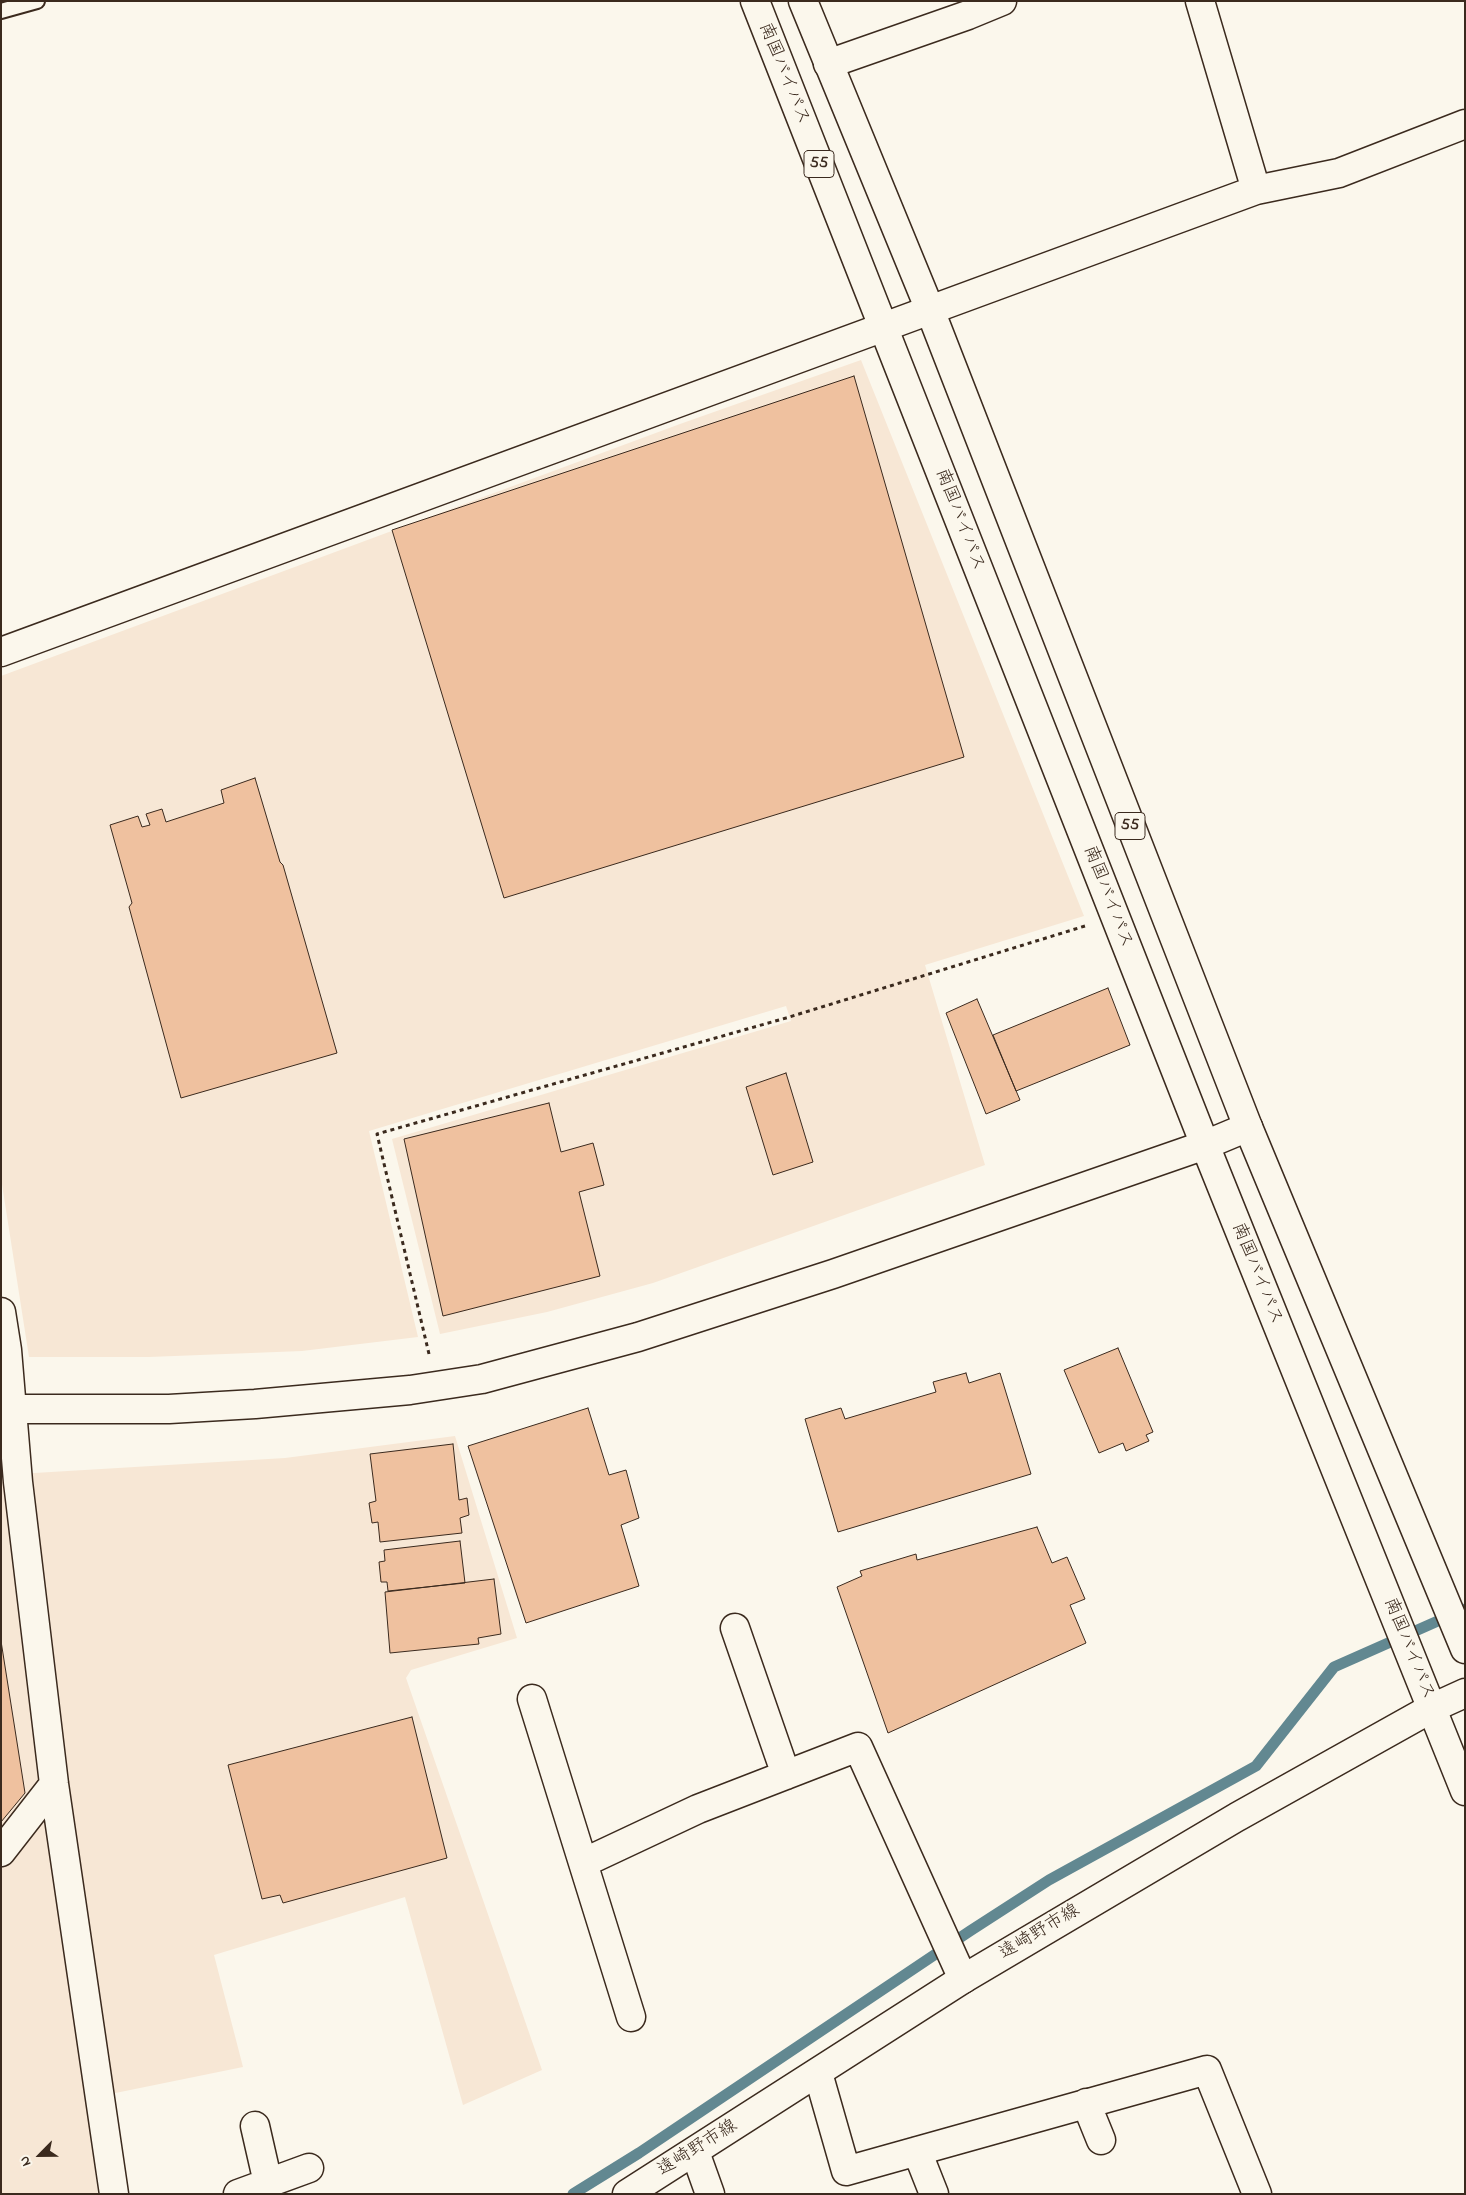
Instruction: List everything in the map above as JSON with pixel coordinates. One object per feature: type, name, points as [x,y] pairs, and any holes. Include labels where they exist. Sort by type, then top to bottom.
[{"type":"main road","name":"南国バイパス","points":[[755,1],[1205,1145],[1465,1791]]},
{"type":"main road","name":"55","points":[[802,1],[930,310],[1248,1128],[1465,1649]]},
{"type":"main road","points":[[828,64],[965,8],[1002,1]]},
{"type":"main road","points":[[1200,1],[1256,190]]},
{"type":"main road","points":[[1,652],[1256,190],[1339,172],[1465,124]]},
{"type":"main road","points":[[6,1409],[169,1409],[327,1398],[482,1379],[638,1337],[833,1274],[1205,1145],[1248,1128]]},
{"type":"main road","points":[[1,1312],[7,1350],[6,1409],[18,1482],[54,1784],[114,2194]]},
{"type":"main road","points":[[735,1628],[786,1775]]},
{"type":"main road","name":"遠崎野市線","points":[[627,2194],[818,2072],[958,1967],[1237,1817],[1432,1708],[1465,1693]]},
{"type":"main road","points":[[532,1699],[631,2017]]},
{"type":"main road","points":[[583,1863],[698,1809],[858,1747],[958,1967]]},
{"type":"main road","points":[[1,1852],[54,1784]]},
{"type":"main road","points":[[818,2072],[846,2171],[1207,2070],[1257,2194]]},
{"type":"main road","points":[[1086,2104],[1101,2140]]},
{"type":"main road","points":[[255,2126],[268,2183]]},
{"type":"main road","points":[[917,2151],[934,2194]]},
{"type":"main road","points":[[695,2152],[710,2194]]},
{"type":"main road","points":[[238,2194],[309,2168]]},
{"type":"lane","points":[[1,11],[37,1]]},
{"type":"path","points":[[437,1386],[377,1134],[786,1018],[1009,951],[1115,916]]},
{"type":"shaded area","points":[[861,360],[1084,916],[925,965],[985,1165],[653,1283],[547,1312],[440,1334],[392,1139],[791,1021],[786,1006],[369,1131],[418,1337],[302,1351],[149,1357],[29,1357],[1,1178],[1,676],[680,424]]},
{"type":"shaded area","points":[[455,1436],[517,1638],[411,1670],[406,1678],[542,2070],[463,2105],[405,1897],[214,1955],[243,2067],[86,2099],[98,2194],[1,2194],[1,1475],[285,1458]]},
{"type":"building","points":[[854,376],[964,757],[504,898],[392,530]]},
{"type":"building","points":[[255,778],[280,862],[283,865],[337,1053],[181,1098],[129,907],[132,903],[110,825],[138,816],[142,827],[150,825],[146,814],[162,809],[166,822],[224,803],[221,790]]},
{"type":"building","points":[[1108,988],[1130,1045],[1016,1091],[993,1035]]},
{"type":"building","points":[[977,999],[1020,1100],[986,1114],[946,1013]]},
{"type":"building","points":[[786,1073],[813,1162],[773,1175],[746,1087]]},
{"type":"building","points":[[549,1103],[561,1152],[593,1143],[604,1185],[579,1192],[600,1276],[443,1316],[404,1139]]},
{"type":"building","points":[[1118,1348],[1153,1432],[1146,1435],[1149,1441],[1126,1451],[1123,1443],[1099,1453],[1064,1370]]},
{"type":"building","points":[[966,1373],[969,1383],[1000,1373],[1031,1474],[838,1532],[805,1419],[841,1408],[845,1419],[936,1392],[933,1382]]},
{"type":"building","points":[[588,1408],[609,1475],[626,1470],[639,1518],[621,1525],[639,1586],[526,1623],[468,1446]]},
{"type":"building","points":[[453,1444],[459,1500],[467,1498],[469,1515],[460,1518],[462,1533],[380,1542],[378,1522],[372,1523],[369,1503],[376,1501],[370,1454]]},
{"type":"building","points":[[1037,1527],[1052,1563],[1067,1557],[1085,1599],[1070,1605],[1086,1643],[888,1733],[837,1587],[862,1576],[860,1571],[916,1554],[917,1560]]},
{"type":"building","points":[[460,1541],[465,1583],[388,1591],[387,1582],[381,1582],[379,1562],[385,1561],[384,1550]]},
{"type":"building","points":[[494,1579],[501,1634],[478,1638],[479,1644],[390,1653],[385,1592]]},
{"type":"building","points":[[1,1641],[25,1793],[1,1822]]},
{"type":"building","points":[[412,1717],[447,1858],[283,1903],[280,1895],[262,1899],[228,1765]]},
{"type":"waterway","points":[[573,2194],[639,2153],[1049,1880],[1256,1766],[1334,1667],[1465,1609]]}]
